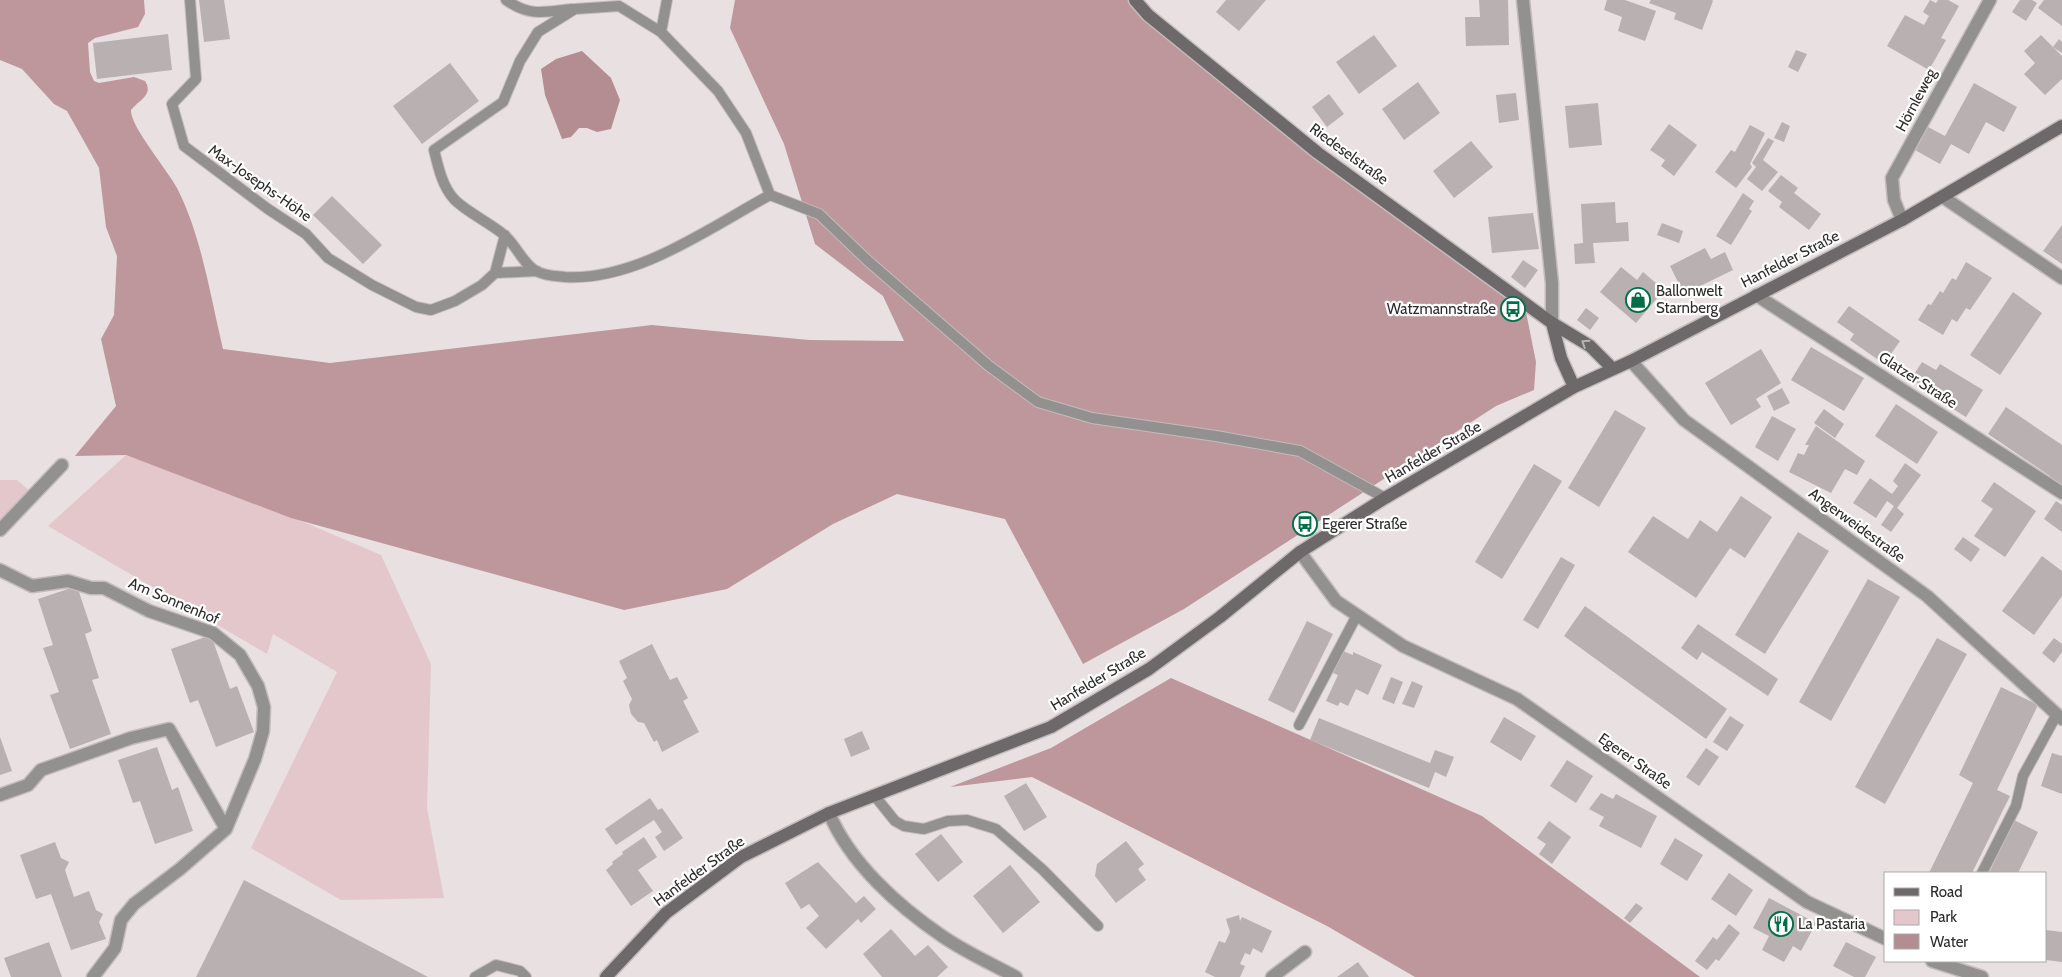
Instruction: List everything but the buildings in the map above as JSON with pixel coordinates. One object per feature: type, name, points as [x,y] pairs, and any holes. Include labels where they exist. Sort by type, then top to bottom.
[{"type":"street","name":"Riedeselstraße","points":[[1135,0],[1148,16],[1318,153],[1552,323],[1590,346],[1613,369]]},
{"type":"street","points":[[1523,0],[1552,283],[1552,323],[1561,358],[1574,387]]},
{"type":"street","name":"Hörnleweg","points":[[1902,220],[1894,200],[1892,178],[1990,0]]},
{"type":"street","name":"Hanfelder Straße","points":[[606,977],[666,913],[741,857],[829,813],[1051,727],[1149,669],[1220,617],[1300,552],[1385,498],[1574,387],[1631,361],[1902,220],[2062,126]]},
{"type":"street","points":[[1943,197],[2062,278]]},
{"type":"street","name":"Glatzer Straße","points":[[1756,295],[2062,493]]},
{"type":"street","name":"Angerweidestraße","points":[[1631,361],[1684,420],[1927,596],[2060,717]]},
{"type":"street","points":[[0,530],[62,465]]},
{"type":"street","name":"Egerer Straße","points":[[1300,552],[1336,601],[1403,646],[1517,699],[1807,902],[1884,938]]},
{"type":"street","name":"Am Sonnenhof","points":[[0,570],[32,586],[68,581],[91,588],[104,588],[149,611],[213,632],[240,655],[258,686],[264,707],[263,731],[255,759],[226,829],[180,869],[134,904],[121,920],[115,948],[93,977]]},
{"type":"street","points":[[0,795],[28,785],[41,770],[131,738],[169,729],[226,829]]},
{"type":"street","points":[[829,813],[836,831],[858,863],[886,891],[942,936],[1016,977]]},
{"type":"street","points":[[1272,977],[1305,952]]},
{"type":"street","points":[[1936,962],[1982,977]]},
{"type":"lane","name":"Max-Josephs-Höhe","points":[[190,0],[196,79],[172,104],[184,146],[268,209],[306,234],[328,258],[372,286],[416,307],[431,310],[455,301],[482,285],[495,273]]},
{"type":"lane","points":[[506,0],[520,10],[538,13],[619,6],[661,32],[718,91],[746,133],[770,195],[819,214],[867,260],[989,366],[1038,402],[1092,418],[1216,436],[1300,451],[1385,498]]},
{"type":"lane","points":[[661,32],[667,0]]},
{"type":"lane","points":[[576,9],[538,32],[520,61],[503,102],[434,150],[440,174],[454,199],[505,236],[530,266],[537,271],[548,275],[586,278],[628,268],[678,247],[770,195]]},
{"type":"lane","points":[[505,236],[495,273],[537,271]]},
{"type":"lane","points":[[1299,724],[1358,615]]},
{"type":"lane","points":[[1983,872],[2016,806],[2023,776],[2060,717]]},
{"type":"lane","points":[[874,795],[895,821],[904,826],[924,829],[948,821],[967,820],[996,829],[1043,870],[1098,926]]},
{"type":"lane","points":[[475,977],[496,965],[520,971],[526,977]]},
{"type":"green space","points":[[126,455],[299,520],[381,555],[431,664],[427,808],[444,898],[341,900],[251,848],[337,672],[273,634],[267,654],[48,526]]},
{"type":"green space","points":[[0,480],[17,480],[31,492],[0,520]]},
{"type":"shaded area","points":[[0,0],[144,0],[145,14],[138,27],[95,38],[88,43],[90,72],[94,81],[99,83],[134,77],[145,81],[148,90],[147,94],[131,110],[132,117],[142,137],[177,188],[186,207],[205,267],[223,349],[330,363],[652,325],[809,340],[904,341],[883,296],[815,244],[784,144],[730,28],[735,0],[1142,0],[1318,153],[1524,302],[1536,362],[1534,390],[1496,406],[1184,609],[1083,664],[1005,519],[897,494],[833,524],[727,589],[624,610],[291,518],[126,455],[75,456],[116,406],[101,339],[114,315],[117,256],[106,227],[99,168],[67,111],[54,104],[22,69],[0,60]]},
{"type":"shaded area","points":[[1171,678],[1482,816],[1700,977],[1415,977],[1327,926],[1032,777],[950,787],[1051,748]]},
{"type":"water","points":[[582,51],[611,78],[620,100],[611,129],[597,132],[587,128],[579,128],[571,137],[562,139],[545,95],[541,69],[556,59]]},
{"type":"place","name":"Ballonwelt Starnberg","points":[[1638,300]]},
{"type":"place","name":"Watzmannstraße","points":[[1513,309]]},
{"type":"place","name":"Egerer Straße","points":[[1305,524]]},
{"type":"place","name":"La Pastaria","points":[[1781,924]]}]
